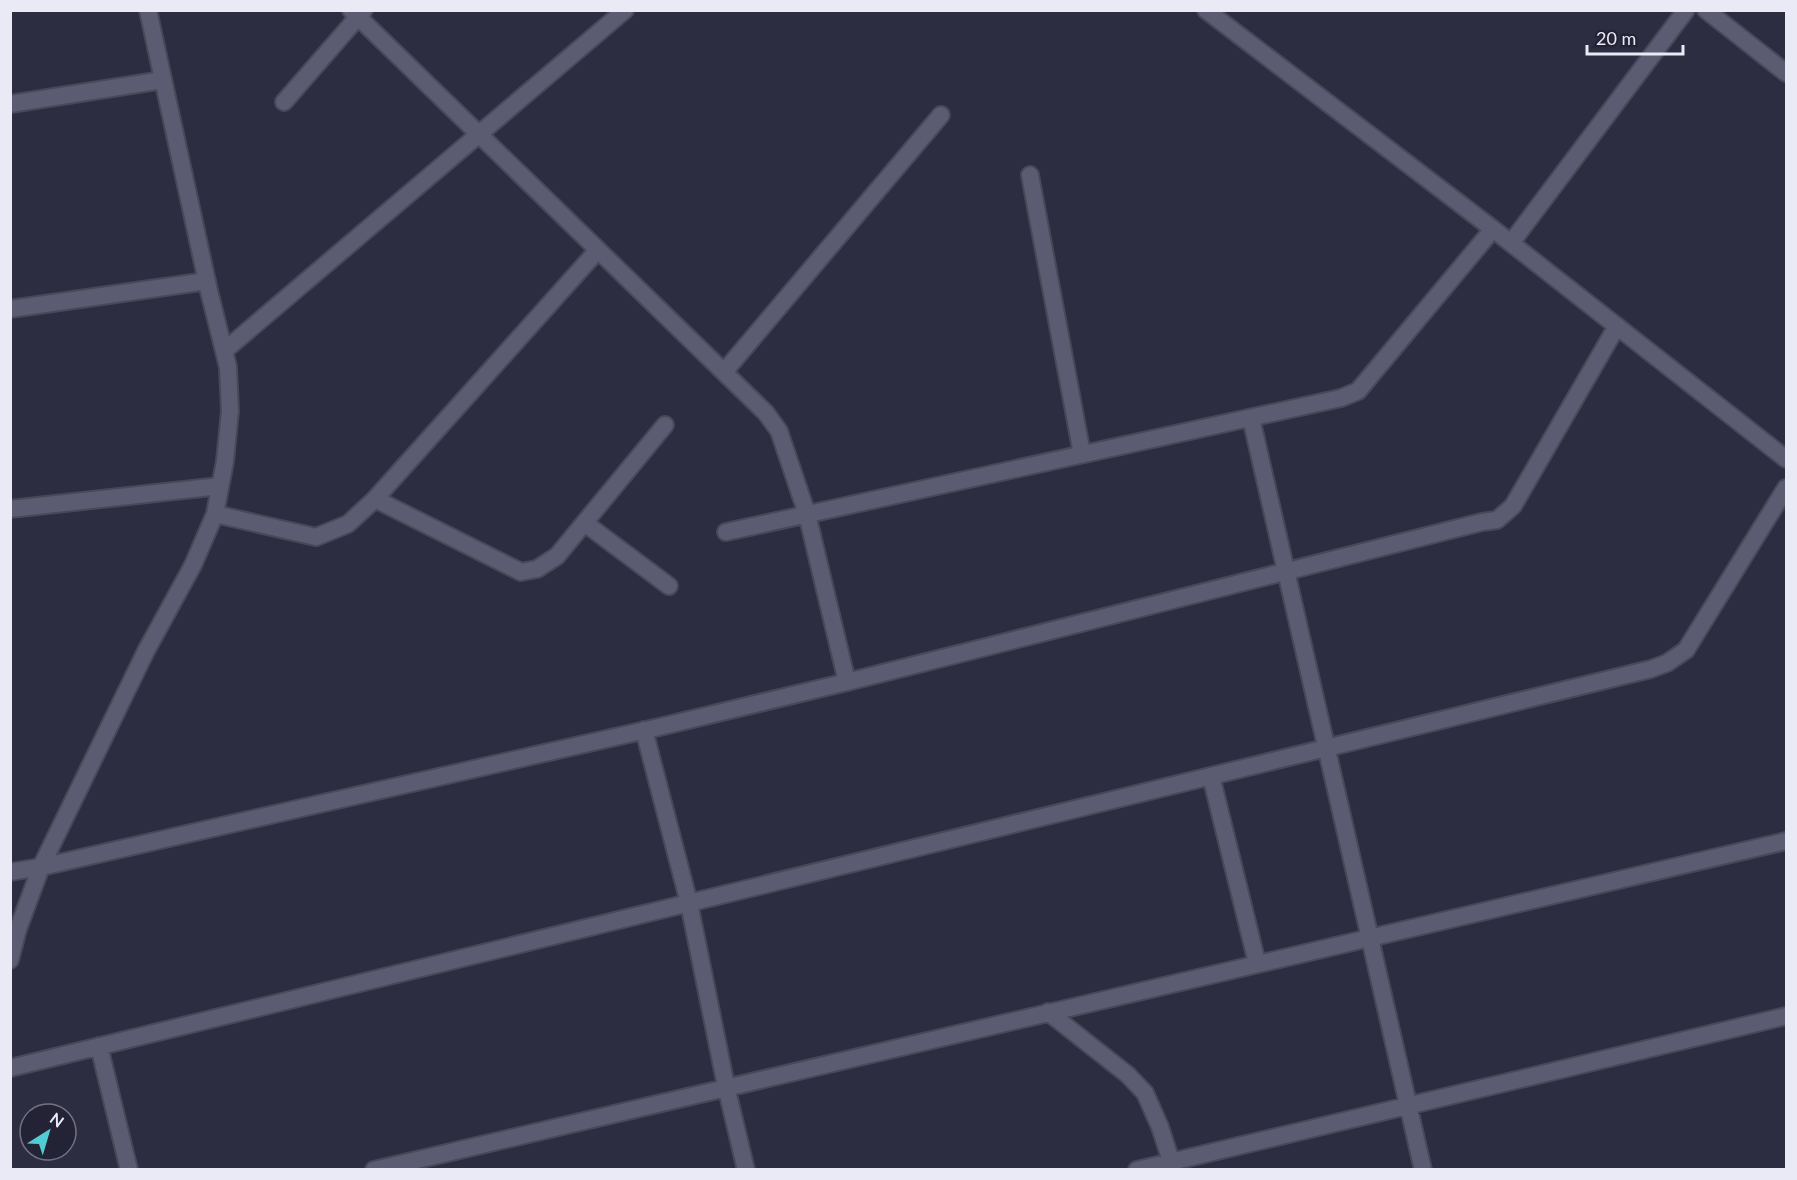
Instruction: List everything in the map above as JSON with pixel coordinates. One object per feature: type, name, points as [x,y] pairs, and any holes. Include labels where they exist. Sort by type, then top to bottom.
[{"type":"street","points":[[10,960],[18,928],[41,867],[146,651],[193,565],[215,514],[225,461],[230,411],[228,367],[148,10]]},
{"type":"street","points":[[224,351],[625,10]]},
{"type":"street","points":[[1206,10],[1493,229],[1786,459]]},
{"type":"street","points":[[1511,243],[1686,10]]},
{"type":"street","points":[[1706,10],[1786,73]]},
{"type":"street","points":[[284,102],[357,13],[478,135],[775,423],[807,514],[847,682]]},
{"type":"street","points":[[10,104],[163,80]]},
{"type":"street","points":[[724,372],[941,115]]},
{"type":"street","points":[[1030,175],[1082,454]]},
{"type":"street","points":[[726,532],[1341,398],[1358,391],[1493,229]]},
{"type":"street","points":[[215,514],[316,537],[348,524],[375,499],[597,251]]},
{"type":"street","points":[[10,309],[207,281]]},
{"type":"street","points":[[10,872],[41,867],[847,682],[1497,520],[1513,506],[1617,326]]},
{"type":"street","points":[[1251,417],[1423,1170]]},
{"type":"street","points":[[375,499],[521,572],[537,569],[557,556],[586,524],[665,425]]},
{"type":"street","points":[[10,509],[220,486]]},
{"type":"street","points":[[10,1068],[1651,669],[1667,663],[1686,650],[1786,488]]},
{"type":"street","points":[[586,524],[669,586]]},
{"type":"street","points":[[644,730],[689,903],[726,1086],[746,1170]]},
{"type":"street","points":[[1211,776],[1257,963]]},
{"type":"street","points":[[374,1170],[726,1086],[1786,841]]},
{"type":"street","points":[[1048,1012],[1128,1075],[1145,1093],[1160,1127],[1171,1161]]},
{"type":"street","points":[[1137,1170],[1786,1016]]},
{"type":"street","points":[[99,1046],[129,1170]]}]
